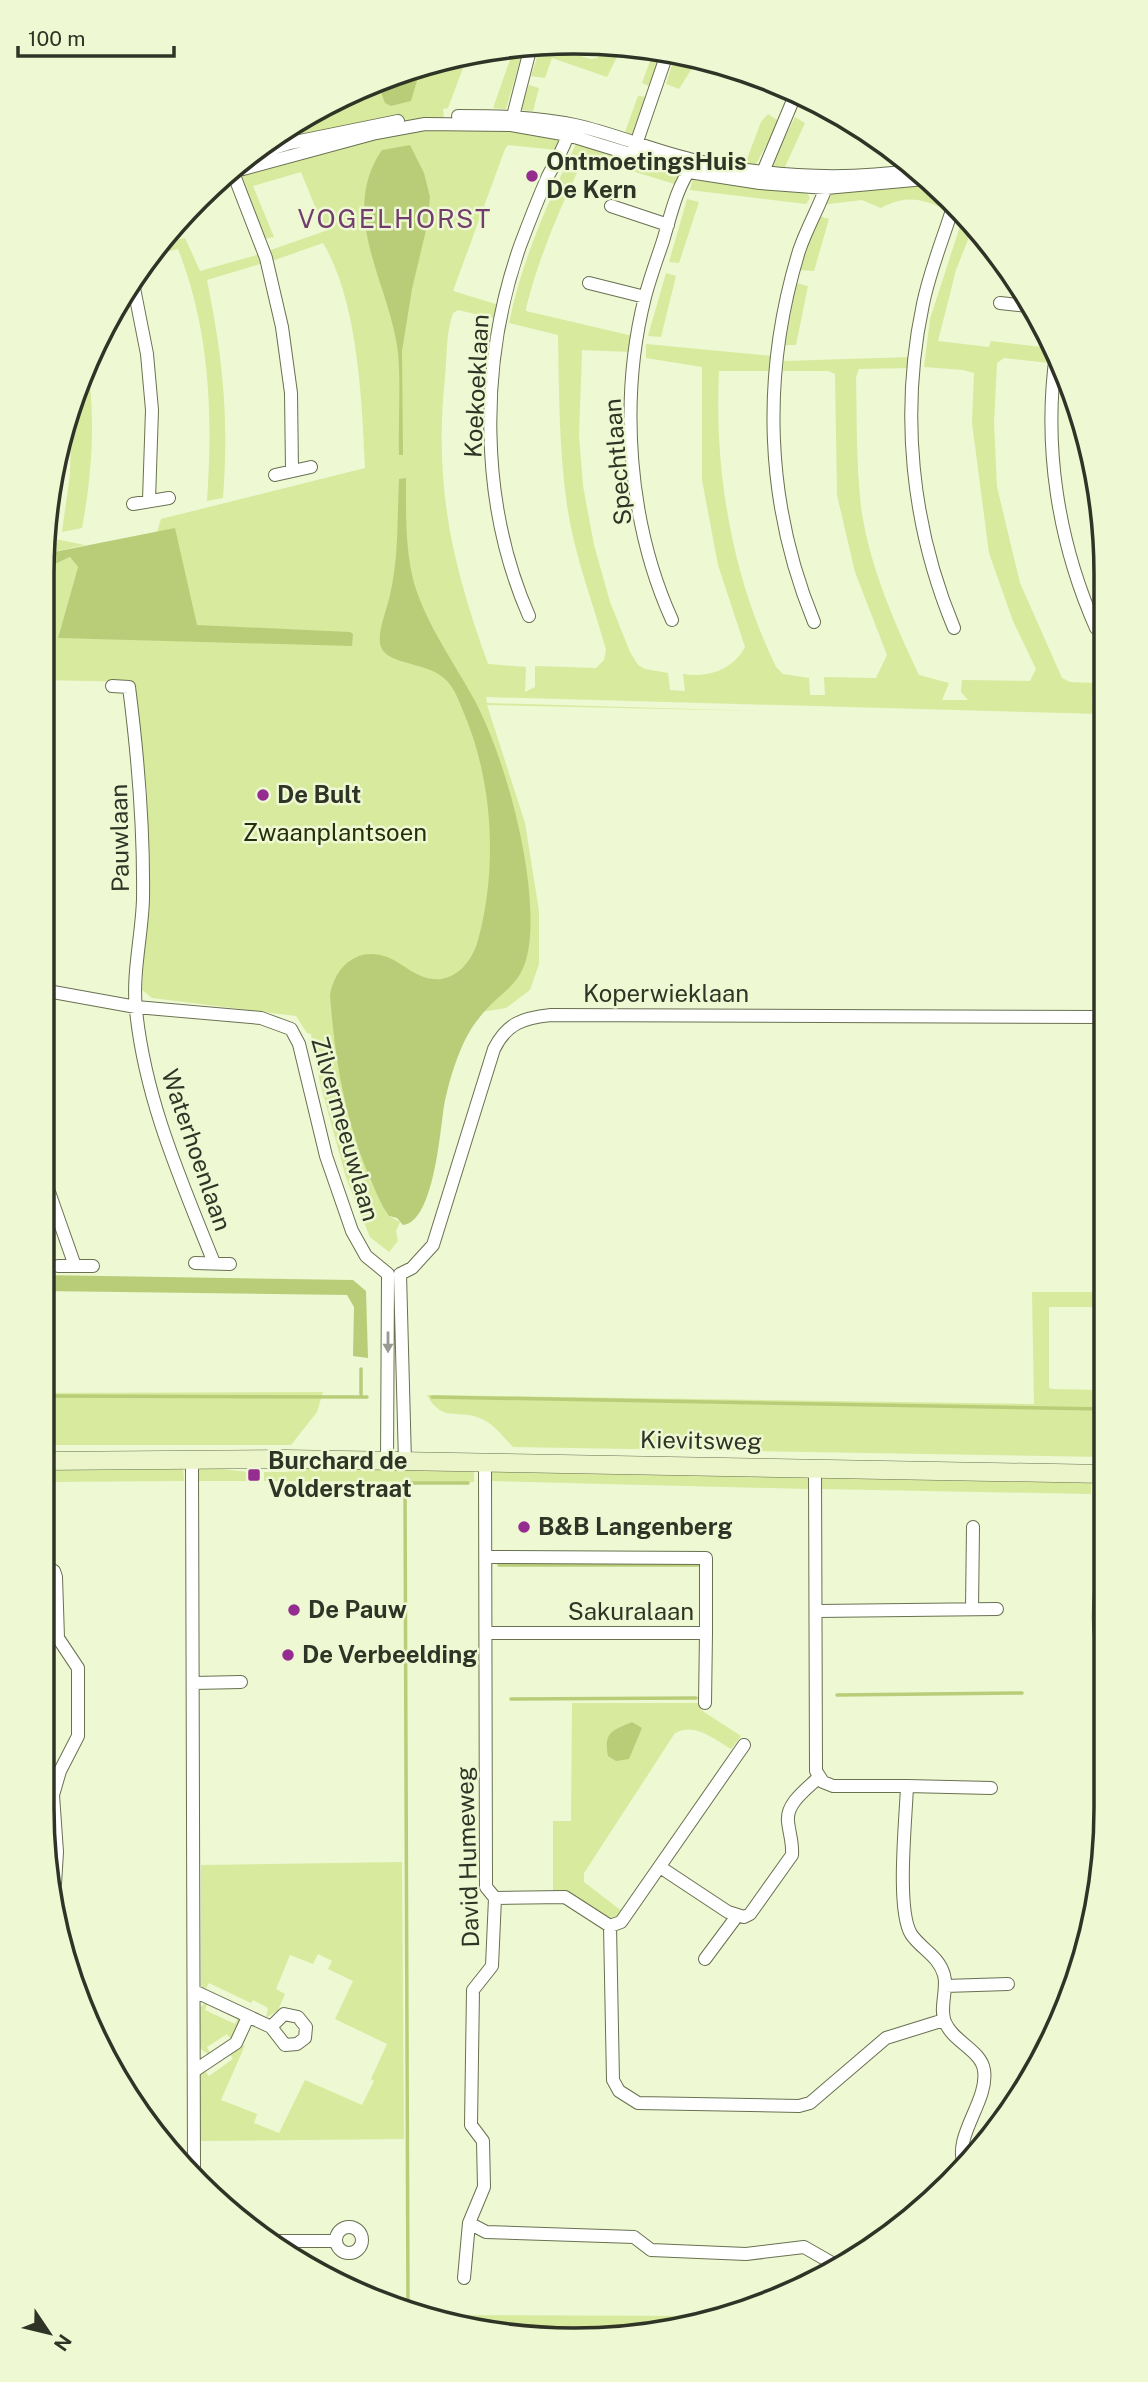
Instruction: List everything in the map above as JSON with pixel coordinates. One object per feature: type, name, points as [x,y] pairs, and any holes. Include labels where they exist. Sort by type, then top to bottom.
[{"type":"street","points":[[511,120],[528,56]]},
{"type":"street","points":[[634,149],[664,62]]},
{"type":"street","points":[[760,178],[792,103]]},
{"type":"street","points":[[258,162],[374,124],[425,117],[511,120],[570,130],[693,166],[760,178],[827,183],[902,172]]},
{"type":"street","name":"Koekoeklaan","points":[[529,616],[507,554],[492,468],[494,370],[502,305],[510,275],[533,211],[570,130]]},
{"type":"street","points":[[287,140],[292,149]]},
{"type":"street","points":[[271,152],[292,149]]},
{"type":"street","name":"Spechtlaan","points":[[671,620],[659,593],[646,546],[632,435],[633,373],[645,297],[668,225],[693,166]]},
{"type":"street","points":[[234,180],[266,258],[282,327],[291,393],[292,470]]},
{"type":"street","points":[[814,622],[785,540],[776,483],[771,419],[776,357],[785,307],[800,250],[827,183]]},
{"type":"street","points":[[611,205],[668,225]]},
{"type":"street","points":[[950,215],[934,259],[923,305],[911,398],[914,483],[920,517],[935,581],[954,628]]},
{"type":"street","points":[[589,283],[645,297]]},
{"type":"street","points":[[135,296],[147,354],[152,410],[149,500]]},
{"type":"street","points":[[1000,303],[1018,305]]},
{"type":"street","points":[[1053,373],[1055,480],[1078,586],[1094,623]]},
{"type":"street","points":[[275,475],[311,467]]},
{"type":"street","points":[[133,504],[169,498]]},
{"type":"street","name":"Pauwlaan","points":[[112,685],[130,687],[139,768],[143,901],[136,1007]]},
{"type":"street","name":"Zilvermeeuwlaan","points":[[54,992],[136,1007],[261,1017],[291,1029],[299,1044],[326,1156],[349,1222],[366,1256],[394,1274]]},
{"type":"street","name":"Waterhoenlaan","points":[[136,1007],[145,1070],[161,1129],[214,1263]]},
{"type":"street","name":"Koperwieklaan","points":[[394,1274],[412,1268],[433,1245],[494,1049],[501,1034],[525,1018],[551,1015],[1094,1017]]},
{"type":"street","points":[[54,1206],[75,1266]]},
{"type":"street","name":"Waterhoenlaan","points":[[195,1263],[230,1264]]},
{"type":"street","points":[[58,1266],[93,1266]]},
{"type":"street","points":[[394,1274],[396,1462]]},
{"type":"street","name":"Kievitsweg","points":[[54,1461],[234,1459],[296,1462],[485,1462],[1094,1474]]},
{"type":"street","points":[[192,1461],[194,2163]]},
{"type":"street","name":"David Humeweg","points":[[464,2278],[469,2223],[484,2187],[483,2141],[471,2125],[473,1990],[492,1966],[495,1898],[486,1887],[485,1462]]},
{"type":"street","points":[[815,1468],[815,1766],[819,1777],[833,1786],[991,1788]]},
{"type":"street","points":[[972,1527],[972,1609]]},
{"type":"street","points":[[486,1557],[706,1558],[706,1633]]},
{"type":"street","points":[[54,1571],[60,1645],[78,1668],[78,1736],[60,1771],[54,1792]]},
{"type":"street","points":[[817,1611],[997,1609]]},
{"type":"street","name":"Sakuralaan","points":[[487,1633],[706,1633],[705,1703]]},
{"type":"street","points":[[192,1683],[241,1682]]},
{"type":"street","points":[[610,1926],[621,1922],[744,1745]]},
{"type":"street","points":[[660,1867],[737,1916],[744,1917],[757,1908],[792,1855],[793,1843],[787,1819],[790,1806],[819,1777]]},
{"type":"street","points":[[907,1786],[903,1912],[911,1933],[936,1959],[944,1974],[944,2020],[957,2041],[976,2054],[984,2067],[985,2084],[965,2139],[963,2153]]},
{"type":"street","points":[[54,1810],[57,1857]]},
{"type":"street","points":[[495,1898],[565,1898],[610,1926]]},
{"type":"street","points":[[705,1959],[737,1916]]},
{"type":"street","points":[[610,1926],[613,2080],[619,2091],[638,2103],[799,2106],[810,2103],[886,2038],[944,2020]]},
{"type":"street","points":[[945,1986],[1008,1984]]},
{"type":"street","points":[[194,1991],[271,2026]]},
{"type":"street","points":[[194,2071],[236,2043],[248,2017]]},
{"type":"street","points":[[469,2223],[486,2232],[634,2237],[651,2250],[746,2254],[804,2246],[829,2261]]},
{"type":"street","points":[[288,2242],[335,2241]]},
{"type":"green space","points":[[573,54],[591,59],[599,55],[617,56],[607,77],[552,58],[545,78],[531,76],[538,55]]},
{"type":"green space","points":[[521,57],[506,109],[493,108],[510,58]]},
{"type":"green space","points":[[648,60],[659,62],[651,87],[642,83],[650,61]]},
{"type":"green space","points":[[672,64],[692,68],[679,89],[666,84]]},
{"type":"green space","name":"Zwaanplantsoen","points":[[464,66],[448,108],[443,109],[445,127],[486,127],[560,138],[557,150],[508,145],[505,149],[453,291],[499,305],[497,319],[458,310],[453,313],[448,336],[442,416],[448,523],[464,591],[488,664],[526,667],[525,692],[535,687],[535,666],[596,668],[604,660],[606,650],[579,560],[567,505],[561,442],[558,335],[509,323],[529,253],[577,142],[683,172],[678,185],[589,158],[582,162],[550,234],[526,308],[526,311],[633,336],[631,352],[582,350],[579,435],[583,486],[594,545],[610,602],[638,665],[668,673],[670,690],[685,691],[683,674],[702,675],[719,671],[734,661],[745,647],[718,565],[702,480],[702,367],[646,358],[646,344],[773,356],[773,371],[719,371],[718,409],[723,485],[737,560],[761,632],[776,667],[783,674],[809,678],[810,695],[825,695],[824,677],[876,678],[887,655],[855,572],[837,495],[835,374],[828,371],[783,371],[784,361],[912,357],[911,368],[859,369],[856,377],[857,458],[861,507],[870,550],[884,593],[919,675],[949,683],[942,700],[968,700],[961,692],[962,680],[1030,681],[1036,669],[1013,621],[989,553],[972,423],[974,373],[924,367],[930,319],[960,226],[969,236],[956,270],[938,341],[989,347],[991,341],[1041,347],[1049,363],[1004,358],[997,363],[994,423],[997,487],[1020,583],[1062,678],[1070,682],[1094,683],[1094,714],[486,697],[487,703],[762,711],[487,705],[525,823],[539,911],[539,964],[530,990],[506,1008],[368,1030],[368,1176],[389,1216],[400,1222],[396,1231],[398,1241],[389,1252],[370,1237],[346,1178],[320,1083],[311,1034],[307,1033],[296,1016],[152,998],[142,990],[149,867],[147,792],[133,682],[54,680],[54,564],[70,557],[78,567],[58,638],[129,639],[128,626],[161,519],[365,468],[356,352],[344,293],[335,267],[323,243],[272,261],[268,251],[325,231],[301,172],[253,186],[274,237],[264,239],[239,177],[245,172],[314,153],[291,138],[337,112],[407,82]]},
{"type":"green space","points":[[529,85],[539,88],[533,111],[521,110]]},
{"type":"green space","points":[[638,96],[648,97],[634,135],[625,132]]},
{"type":"green space","points":[[768,114],[779,121],[755,166],[745,164],[761,122]]},
{"type":"green space","points":[[795,117],[805,123],[784,169],[770,168]]},
{"type":"green space","points":[[694,175],[805,190],[810,198],[806,204],[690,190]]},
{"type":"green space","points":[[919,185],[946,211],[930,203],[914,200],[898,201],[881,208],[862,200],[821,205],[829,192]]},
{"type":"green space","points":[[687,199],[699,202],[679,263],[669,262]]},
{"type":"green space","points":[[816,215],[829,219],[814,271],[799,270]]},
{"type":"green space","points":[[185,238],[200,271],[260,254],[263,263],[207,280],[221,363],[225,441],[223,498],[207,501],[210,437],[207,373],[197,310],[189,280],[178,249],[167,252],[176,240]]},
{"type":"green space","points":[[666,273],[676,276],[661,337],[648,336]]},
{"type":"green space","points":[[796,283],[808,286],[796,345],[785,345]]},
{"type":"green space","points":[[90,385],[90,467],[82,528],[62,532],[70,474],[71,444]]},
{"type":"green space","points":[[55,539],[85,545],[55,552]]},
{"type":"green space","points":[[1032,1292],[1094,1292],[1094,1307],[1049,1307],[1049,1388],[1094,1390],[1094,1457],[513,1447],[488,1423],[476,1416],[439,1410],[427,1395],[1034,1404]]},
{"type":"green space","points":[[323,1392],[317,1412],[291,1445],[54,1445],[54,1393]]},
{"type":"green space","points":[[54,1465],[183,1466],[184,1481],[54,1482]]},
{"type":"green space","points":[[199,1466],[257,1473],[257,1481],[199,1481]]},
{"type":"green space","points":[[309,1467],[474,1468],[474,1482],[264,1481],[264,1472],[286,1472]]},
{"type":"green space","points":[[489,1468],[808,1472],[808,1489],[489,1481]]},
{"type":"green space","points":[[822,1473],[1091,1479],[1091,1494],[822,1489]]},
{"type":"green space","points":[[572,1703],[700,1703],[701,1710],[741,1736],[731,1749],[690,1729],[675,1733],[584,1873],[584,1882],[623,1912],[609,1921],[553,1893],[553,1821],[571,1821]]},
{"type":"green space","points":[[402,1862],[404,2139],[200,2141],[198,2074],[204,2070],[209,2076],[233,2059],[229,2053],[245,2045],[221,2100],[257,2114],[254,2123],[279,2133],[305,2080],[362,2105],[387,2044],[335,2019],[353,1981],[328,1969],[332,1961],[318,1954],[313,1964],[290,1955],[276,1989],[285,1994],[278,2010],[266,2018],[268,2008],[253,2000],[251,2003],[209,1983],[205,1990],[201,1987],[201,1865]]},
{"type":"green space","points":[[207,2004],[205,2010],[235,2024],[238,2018],[240,2022],[231,2040],[227,2034],[207,2047],[210,2053],[208,2054],[199,2048],[199,2008]]},
{"type":"green space","points":[[461,2315],[684,2316],[608,2327],[574,2328],[540,2327]]},
{"type":"shaded area","points":[[418,79],[411,101],[391,106],[385,103],[381,92]]},
{"type":"shaded area","points":[[410,145],[424,173],[430,197],[427,226],[412,289],[402,351],[403,455],[399,455],[398,353],[370,251],[365,225],[365,200],[369,175],[382,150]]},
{"type":"shaded area","points":[[406,478],[406,518],[414,583],[433,629],[475,701],[497,753],[523,848],[528,880],[530,936],[528,954],[518,977],[486,1010],[465,1040],[446,1096],[429,1193],[422,1209],[413,1220],[403,1225],[397,1218],[389,1216],[383,1207],[352,1129],[340,1078],[330,995],[342,968],[349,961],[366,954],[387,957],[429,979],[448,977],[464,967],[478,940],[490,854],[481,766],[455,692],[440,675],[392,658],[381,647],[381,629],[395,566],[399,479]]},
{"type":"shaded area","points":[[175,528],[197,625],[350,632],[353,634],[352,646],[58,638],[78,567],[70,557],[54,564],[55,552]]},
{"type":"shaded area","points":[[54,1275],[353,1280],[366,1291],[368,1358],[353,1356],[354,1307],[347,1295],[54,1291]]},
{"type":"shaded area","points":[[632,1722],[642,1728],[629,1759],[616,1761],[608,1756],[609,1736]]},
{"type":"waterway","points":[[361,1369],[361,1394]]},
{"type":"waterway","points":[[54,1396],[367,1397]]},
{"type":"waterway","points":[[432,1397],[1094,1409]]},
{"type":"waterway","points":[[408,2300],[405,1486],[408,1483],[468,1483]]},
{"type":"waterway","points":[[499,1565],[699,1565]]},
{"type":"waterway","points":[[837,1695],[1022,1693]]},
{"type":"waterway","points":[[511,1699],[696,1698]]},
{"type":"place","name":"OntmoetingsHuis De Kern","points":[[532,176]]},
{"type":"place","name":"De Bult","points":[[263,795]]},
{"type":"place","name":"Burchard de Volderstraat","points":[[254,1475]]},
{"type":"place","name":"B&B Langenberg","points":[[524,1527]]},
{"type":"place","name":"De Pauw","points":[[294,1610]]},
{"type":"place","name":"De Verbeelding","points":[[288,1655]]},
{"type":"district","name":"VOGELHORST","points":[[395,219]]}]
